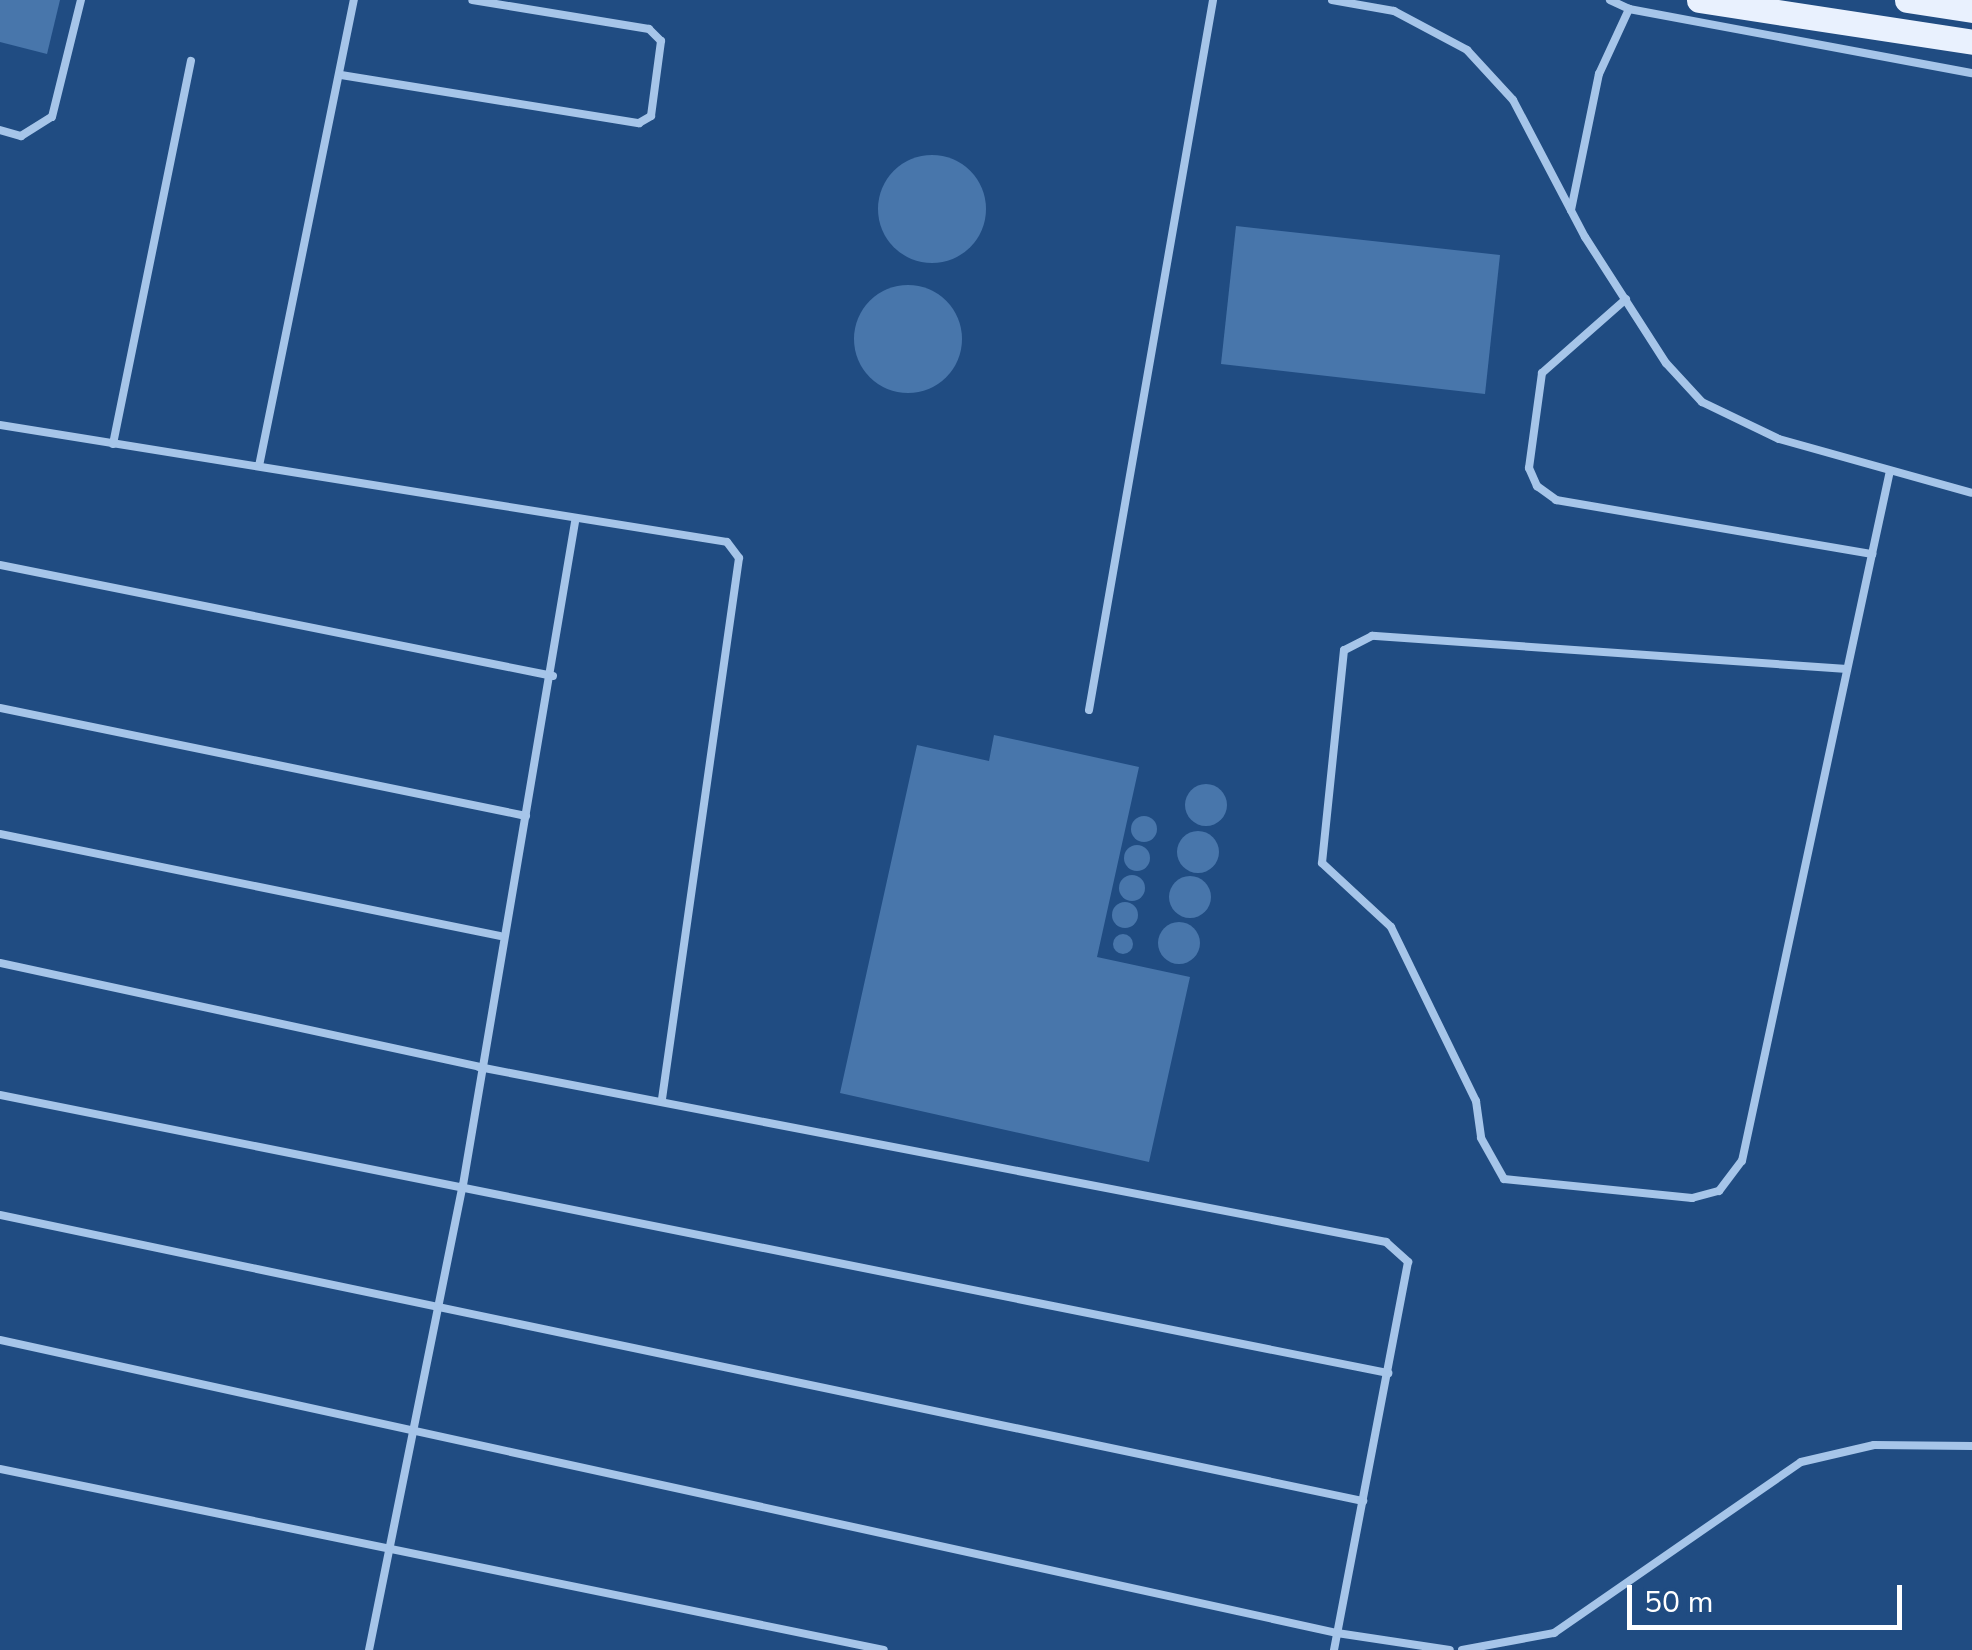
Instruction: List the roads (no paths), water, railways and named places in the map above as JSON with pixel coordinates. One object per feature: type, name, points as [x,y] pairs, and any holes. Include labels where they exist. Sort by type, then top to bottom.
[{"type":"main road","points":[[1698,0],[1972,42]]},
{"type":"main road","points":[[1907,0],[1972,10]]},
{"type":"lane","points":[[0,130],[20,136],[52,117],[81,0]]},
{"type":"lane","points":[[259,466],[342,75],[354,0]]},
{"type":"lane","points":[[342,75],[639,123],[651,116],[661,41],[649,29],[472,0]]},
{"type":"lane","points":[[1089,710],[1213,0]]},
{"type":"lane","points":[[1332,0],[1394,11],[1466,50],[1514,100],[1572,210],[1626,299],[1702,402],[1779,439],[1972,493]]},
{"type":"lane","points":[[1610,0],[1629,9],[1972,73]]},
{"type":"lane","points":[[1572,210],[1598,74],[1629,9]]},
{"type":"lane","points":[[113,444],[192,62]]},
{"type":"lane","points":[[1626,299],[1542,373],[1529,468],[1538,486],[1556,500],[1872,554]]},
{"type":"lane","points":[[0,424],[576,522],[727,542],[738,558],[662,1099]]},
{"type":"lane","points":[[1847,670],[1372,636],[1344,650],[1322,863],[1391,927],[1476,1101],[1482,1138],[1504,1180],[1692,1198],[1719,1191],[1742,1162],[1890,471]]},
{"type":"lane","points":[[370,1650],[463,1185],[500,936],[553,676],[576,522]]},
{"type":"lane","points":[[0,564],[553,676]]},
{"type":"lane","points":[[0,708],[526,816]]},
{"type":"lane","points":[[0,834],[500,936]]},
{"type":"lane","points":[[0,964],[479,1067],[662,1099],[1386,1242],[1408,1262],[1334,1650]]},
{"type":"lane","points":[[0,1095],[1388,1373]]},
{"type":"lane","points":[[0,1214],[1363,1501]]},
{"type":"lane","points":[[0,1340],[1337,1634],[1450,1650]]},
{"type":"lane","points":[[1462,1650],[1554,1633],[1801,1462],[1874,1445],[1972,1446]]},
{"type":"lane","points":[[0,1469],[390,1545],[884,1650]]}]
